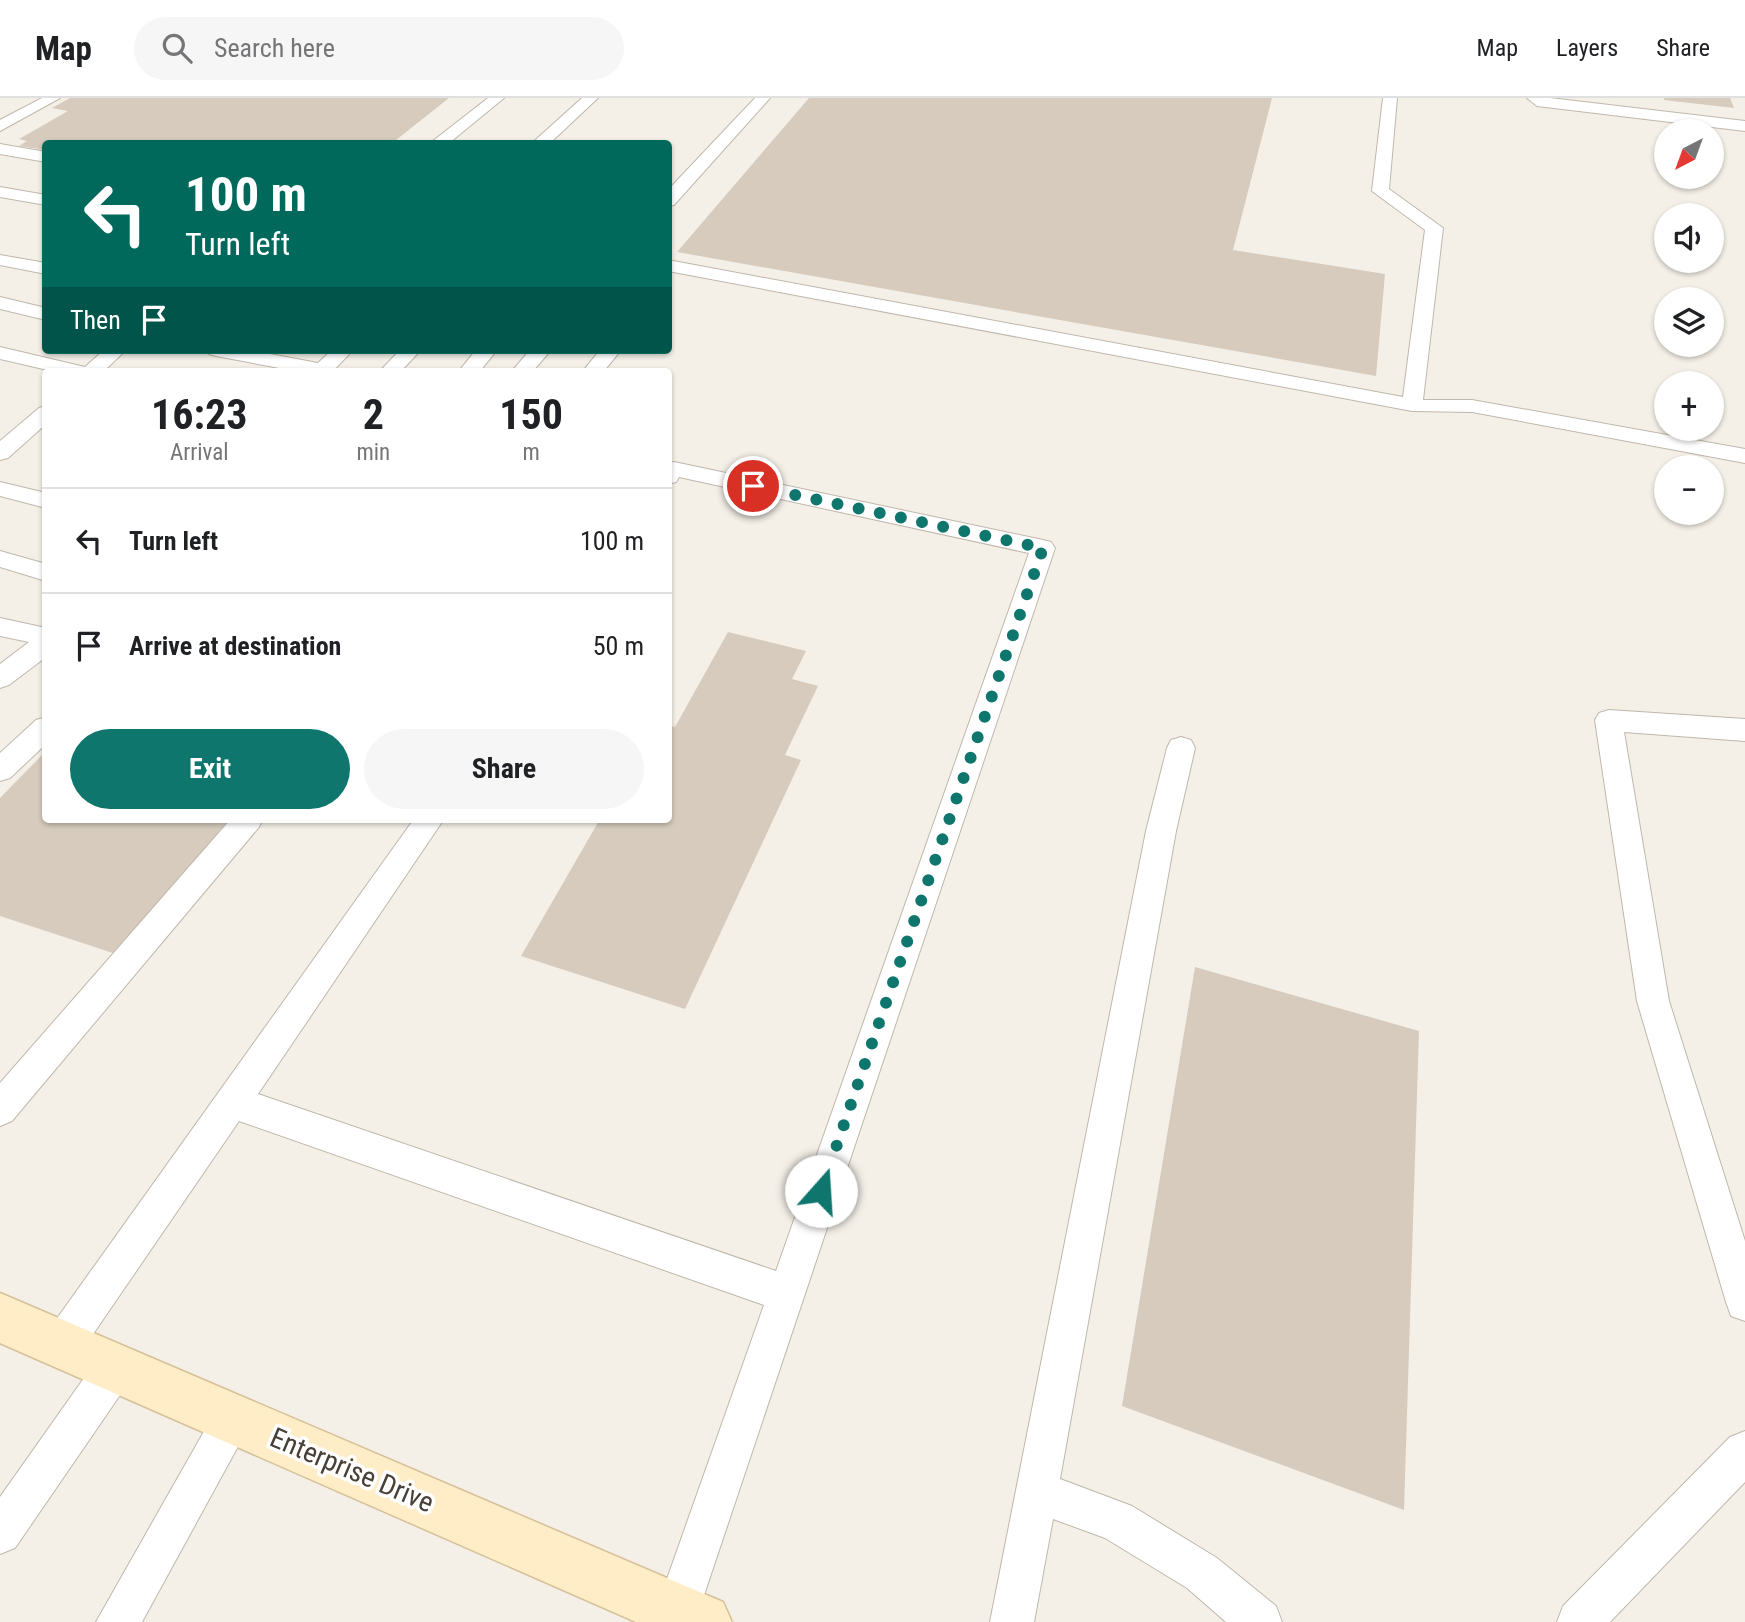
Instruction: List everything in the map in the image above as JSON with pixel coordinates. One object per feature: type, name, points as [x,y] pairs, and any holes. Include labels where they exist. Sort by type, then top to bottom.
[{"type":"street","name":"Enterprise Drive","points":[[0,1318],[690,1616]]},
{"type":"lane","points":[[0,126],[53,98]]},
{"type":"lane","points":[[442,140],[498,98]]},
{"type":"lane","points":[[544,140],[591,98]]},
{"type":"lane","points":[[672,197],[763,98]]},
{"type":"lane","points":[[1390,98],[1380,191],[1434,228],[1412,405]]},
{"type":"lane","points":[[1534,98],[1537,101],[1745,126]]},
{"type":"lane","points":[[0,149],[42,156]]},
{"type":"lane","points":[[0,192],[42,199]]},
{"type":"lane","points":[[0,260],[42,268]]},
{"type":"lane","points":[[672,266],[1412,405],[1472,406],[1745,456]]},
{"type":"lane","points":[[0,303],[42,313]]},
{"type":"lane","points":[[0,353],[65,368]]},
{"type":"lane","points":[[95,368],[111,354]]},
{"type":"lane","points":[[236,354],[307,368]]},
{"type":"lane","points":[[325,368],[339,354]]},
{"type":"lane","points":[[393,368],[407,354]]},
{"type":"lane","points":[[471,368],[483,354]]},
{"type":"lane","points":[[525,368],[537,354]]},
{"type":"lane","points":[[596,368],[608,354]]},
{"type":"lane","points":[[0,453],[33,421]]},
{"type":"lane","points":[[672,472],[674,469],[1043,548],[786,1294],[690,1616]]},
{"type":"lane","points":[[0,489],[42,500]]},
{"type":"lane","points":[[0,559],[42,572]]},
{"type":"lane","points":[[0,627],[42,636]]},
{"type":"lane","points":[[0,678],[42,646]]},
{"type":"lane","points":[[1745,730],[1609,720],[1653,1001],[1745,1302]]},
{"type":"lane","points":[[0,770],[42,731]]},
{"type":"lane","points":[[1012,1622],[1161,831],[1181,748]]},
{"type":"lane","points":[[0,1109],[245,823]]},
{"type":"lane","points":[[62,1345],[427,823]]},
{"type":"lane","points":[[232,1102],[786,1294]]},
{"type":"lane","points":[[0,1533],[115,1368]]},
{"type":"lane","points":[[118,1622],[233,1419]]},
{"type":"lane","points":[[1579,1622],[1745,1452]]},
{"type":"lane","points":[[1037,1492],[1117,1521],[1202,1573],[1260,1622]]},
{"type":"building","points":[[70,98],[449,98],[396,140],[42,140],[42,149],[19,146],[27,141],[19,139],[68,111],[52,108]]},
{"type":"building","points":[[809,98],[1272,98],[1233,250],[1385,274],[1376,376],[677,252]]},
{"type":"building","points":[[1730,98],[1734,108],[1664,100]]},
{"type":"building","points":[[728,632],[806,651],[792,679],[818,686],[785,755],[801,760],[685,1009],[521,956],[598,823],[672,823],[672,726],[675,727]]},
{"type":"building","points":[[42,755],[42,823],[226,823],[119,955],[0,916],[0,798]]},
{"type":"building","points":[[1195,967],[1419,1031],[1404,1510],[1122,1406]]},
{"type":"route","points":[[753,486],[1043,548],[821,1191]]}]
